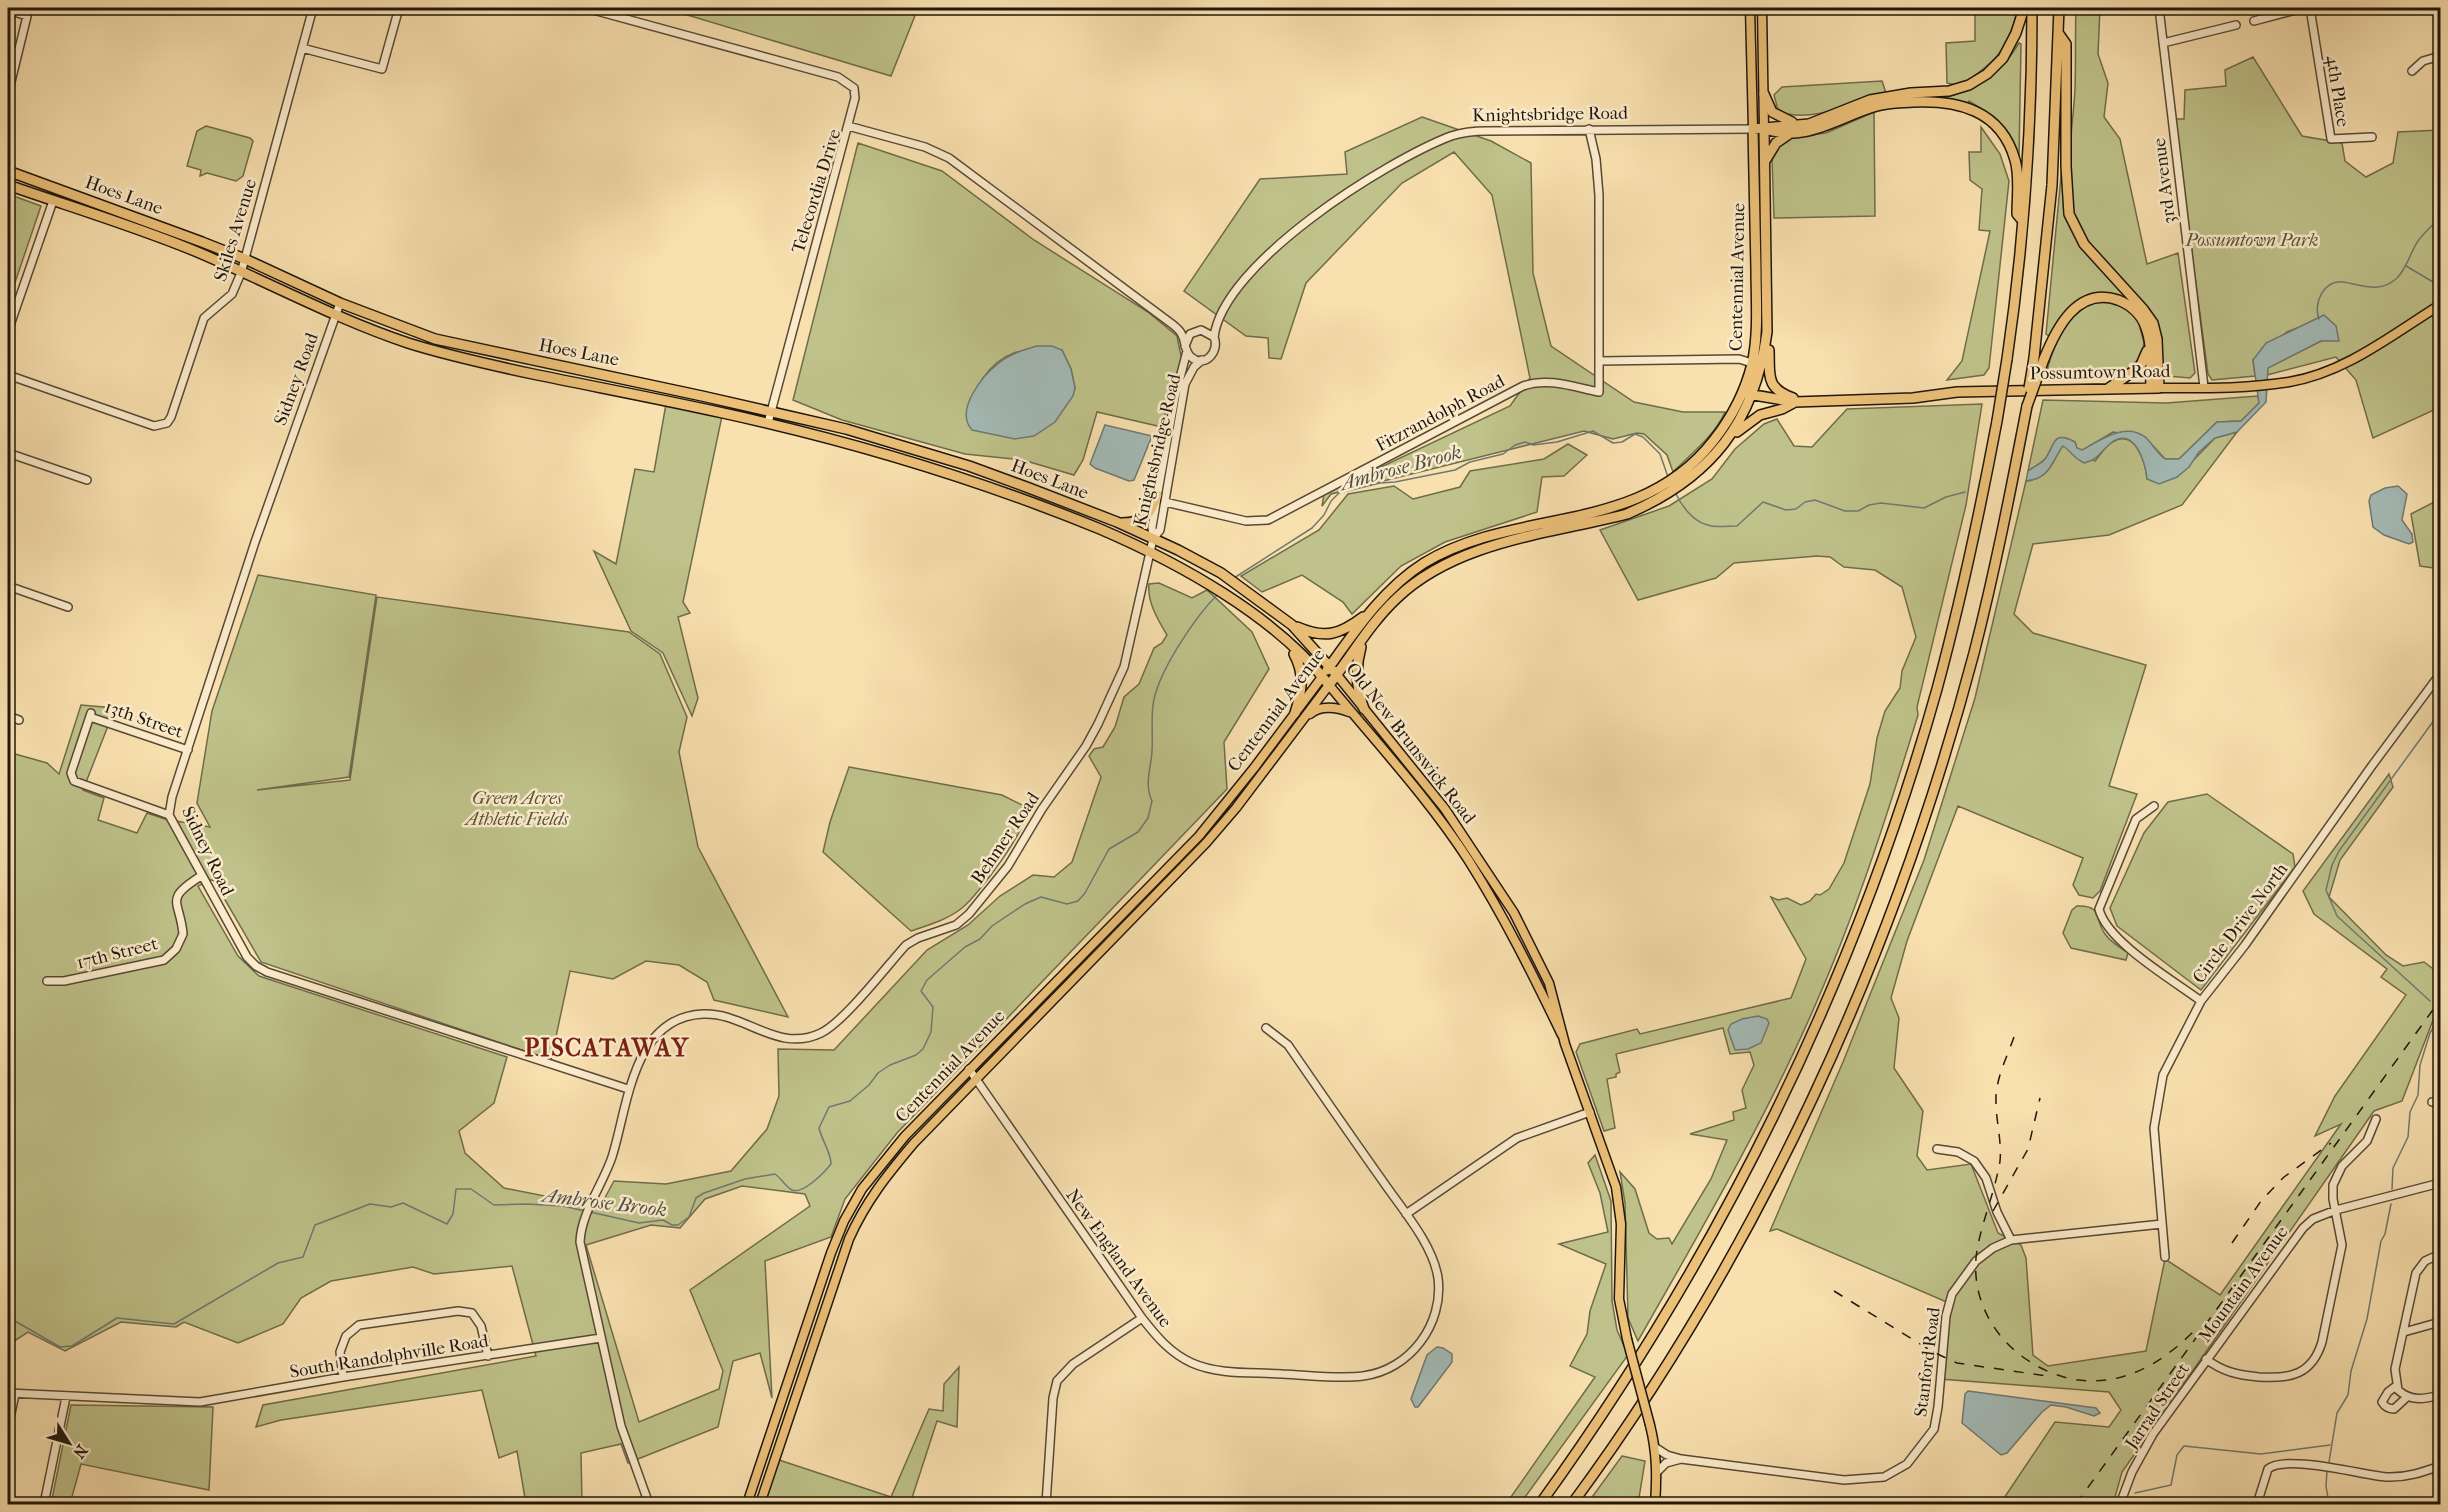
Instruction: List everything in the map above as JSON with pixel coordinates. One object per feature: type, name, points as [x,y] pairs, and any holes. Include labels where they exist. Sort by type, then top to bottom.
[{"type":"highway","points":[[1758,128],[1819,121],[1870,100],[1911,93],[1949,91],[1978,81],[1995,67],[2010,47],[2024,8]]},
{"type":"highway","points":[[1540,1504],[1627,1378],[1710,1240],[1782,1100],[1834,982],[1890,837],[1936,690],[1976,530],[1997,421],[2007,359],[2023,221],[2030,124],[2032,8]]},
{"type":"highway","points":[[1572,1504],[1651,1389],[1738,1243],[1800,1122],[1857,995],[1921,828],[1960,702],[1989,594],[2027,406],[2052,185],[2059,8]]},
{"type":"highway","points":[[2059,34],[2066,44],[2066,166],[2069,214],[2084,244],[2144,309],[2153,322],[2157,339],[2155,388]]},
{"type":"highway","points":[[1764,94],[1769,109],[1774,115],[1800,124]]},
{"type":"highway","points":[[1758,128],[1773,133],[1818,129],[1870,108],[1890,104],[1938,101],[1970,108],[1994,124],[2008,144],[2017,172],[2017,214],[2023,221]]},
{"type":"highway","name":"Centennial Avenue","points":[[1329,685],[1395,599],[1416,581],[1465,554],[1627,514],[1709,462],[1728,439],[1752,395],[1762,364],[1767,332],[1765,162],[1758,128]]},
{"type":"highway","name":"Centennial Avenue","points":[[1679,481],[1730,418],[1752,363],[1757,311],[1758,128]]},
{"type":"highway","points":[[1765,162],[1776,143],[1791,133]]},
{"type":"highway","name":"Hoes Lane","points":[[8,171],[151,222],[245,259],[339,303],[435,339],[846,429],[969,466],[1117,522],[1153,539]]},
{"type":"highway","name":"Hoes Lane","points":[[8,185],[191,250],[335,314],[408,343],[460,358],[768,423],[896,457],[1016,496],[1150,552]]},
{"type":"highway","points":[[2027,406],[2044,359],[2062,321],[2075,308],[2094,298],[2113,299],[2132,308],[2147,329],[2155,388]]},
{"type":"highway","points":[[1767,332],[1769,375],[1772,384],[1779,392],[1798,402]]},
{"type":"highway","points":[[2109,388],[2140,367],[2149,346]]},
{"type":"highway","name":"Possumtown Road","points":[[1742,392],[1798,402],[1913,398],[1957,392],[2155,388]]},
{"type":"highway","points":[[1728,439],[1760,415],[1782,410],[1798,402]]},
{"type":"highway","name":"Centennial Avenue","points":[[1322,677],[1388,592],[1405,577],[1443,553],[1493,535],[1629,503],[1667,489]]},
{"type":"highway","points":[[1117,522],[1131,523],[1144,519],[1153,507],[1157,495]]},
{"type":"highway","name":"Old New Brunswick Road","points":[[1153,539],[1221,573],[1292,624],[1337,675]]},
{"type":"highway","name":"Old New Brunswick Road","points":[[1150,552],[1210,585],[1234,602],[1288,644],[1329,685]]},
{"type":"highway","points":[[1292,624],[1316,634],[1335,633],[1351,626],[1373,610]]},
{"type":"highway","points":[[1364,638],[1358,657],[1357,690],[1364,709]]},
{"type":"highway","points":[[1288,644],[1299,663],[1302,678],[1299,716]]},
{"type":"main road","name":"Centennial Avenue","points":[[1750,8],[1758,128]]},
{"type":"main road","name":"Centennial Avenue","points":[[1758,128],[1764,94],[1762,8]]},
{"type":"main road","name":"Possumtown Road","points":[[2155,388],[2247,387],[2289,382],[2311,376],[2357,357],[2440,305]]},
{"type":"main road","name":"Old New Brunswick Road","points":[[1337,675],[1445,809],[1514,912],[1550,984],[1562,1035]]},
{"type":"main road","name":"Centennial Avenue","points":[[760,1504],[849,1239],[863,1209],[885,1176],[1206,843],[1236,808],[1299,716],[1322,677]]},
{"type":"main road","name":"Centennial Avenue","points":[[747,1504],[831,1253],[844,1221],[862,1189],[883,1162],[969,1069],[1199,836],[1299,716],[1329,685]]},
{"type":"main road","name":"Old New Brunswick Road","points":[[1329,685],[1436,816],[1468,860],[1511,929],[1562,1035],[1616,1187],[1619,1204],[1619,1299],[1627,1339],[1656,1448],[1658,1471],[1655,1504]]},
{"type":"main road","points":[[1299,716],[1328,708],[1342,709],[1352,713]]},
{"type":"street","points":[[8,94],[29,8]]},
{"type":"street","name":"Skiles Avenue","points":[[8,375],[154,426],[167,423],[204,318],[232,294],[242,273],[313,8]]},
{"type":"street","points":[[302,48],[382,69],[399,8]]},
{"type":"street","points":[[586,8],[838,77],[854,88],[855,98],[848,126]]},
{"type":"street","name":"3rd Avenue","points":[[2159,8],[2204,387]]},
{"type":"street","points":[[2254,21],[2302,8]]},
{"type":"street","name":"4th Place","points":[[2310,8],[2331,139],[2372,137]]},
{"type":"street","points":[[8,10],[27,16]]},
{"type":"street","points":[[2163,43],[2236,25]]},
{"type":"street","points":[[2412,71],[2423,61],[2440,56]]},
{"type":"street","name":"Telecordia Drive","points":[[768,423],[848,126],[925,147],[949,158],[1172,324],[1183,337],[1186,349]]},
{"type":"street","name":"Knightsbridge Road","points":[[1199,330],[1221,313],[1245,278],[1279,243],[1367,180],[1435,144],[1462,133],[1589,129],[1758,128]]},
{"type":"street","points":[[1589,129],[1596,159],[1599,195],[1599,361],[1739,360],[1752,363]]},
{"type":"street","points":[[8,331],[53,201]]},
{"type":"street","name":"Sidney Road","points":[[339,303],[255,542],[172,797],[169,815],[247,957],[255,966],[267,972],[628,1089]]},
{"type":"street","name":"Knightsbridge Road","points":[[1214,337],[1221,313]]},
{"type":"street","name":"Telecordia Drive","points":[[1172,324],[1189,330],[1199,330]]},
{"type":"street","points":[[1199,330],[1214,337],[1216,346],[1214,353],[1202,360],[1193,358],[1186,349],[1187,338],[1199,330]]},
{"type":"street","name":"Knightsbridge Road","points":[[1153,539],[1152,527],[1157,495],[1186,349]]},
{"type":"street","name":"Knightsbridge Road","points":[[1153,539],[1160,530],[1185,384],[1189,374],[1202,360]]},
{"type":"street","name":"Fitzrandolph Road","points":[[1165,502],[1246,521],[1268,520],[1523,386],[1534,382],[1550,382],[1599,392],[1599,361]]},
{"type":"street","points":[[8,453],[87,480]]},
{"type":"street","name":"Behmer Road","points":[[601,1338],[580,1242],[581,1231],[611,1158],[628,1089],[643,1054],[659,1034],[678,1021],[696,1014],[727,1017],[773,1036],[789,1039],[820,1033],[841,1018],[906,945],[918,938],[956,925],[969,914],[1008,866],[1098,724],[1129,651],[1153,539]]},
{"type":"street","points":[[8,586],[68,608]]},
{"type":"street","name":"Circle Drive North","points":[[2165,1257],[2154,1128],[2163,1075],[2200,1001],[2245,945],[2440,674]]},
{"type":"street","name":"13th Street","points":[[169,815],[76,783],[71,773],[91,715],[188,750]]},
{"type":"street","points":[[8,716],[19,720]]},
{"type":"street","points":[[2154,806],[2136,819],[2099,909],[2101,919],[2114,937],[2200,1001]]},
{"type":"street","name":"17th Street","points":[[47,981],[64,981],[164,960],[176,949],[183,934],[176,908],[177,896],[186,885],[201,876]]},
{"type":"street","name":"New England Avenue","points":[[969,1069],[1142,1318],[1174,1353],[1209,1369],[1348,1377],[1364,1376],[1385,1370],[1403,1360],[1418,1346],[1431,1325],[1437,1305],[1438,1286],[1434,1261],[1406,1214],[1288,1045],[1266,1028]]},
{"type":"street","points":[[2432,1102],[2440,1103]]},
{"type":"street","points":[[1406,1214],[1517,1138],[1590,1112]]},
{"type":"street","points":[[2206,1359],[2228,1373],[2279,1378],[2294,1375],[2310,1365],[2316,1357],[2322,1342],[2342,1249],[2333,1191],[2338,1172],[2367,1141],[2376,1119]]},
{"type":"street","points":[[1937,1149],[1958,1152],[1974,1161],[1986,1178],[1997,1212],[2012,1240]]},
{"type":"street","name":"Mountain Avenue","points":[[2206,1359],[2303,1228],[2313,1219],[2336,1210],[2440,1183]]},
{"type":"street","name":"Stanford Road","points":[[1656,1448],[1667,1455],[1681,1459],[1844,1480],[1884,1477],[1907,1464],[1934,1429],[1946,1316],[1952,1294],[1976,1261],[1993,1248],[2012,1240],[2162,1224]]},
{"type":"street","points":[[2440,1254],[2425,1261],[2416,1273],[2395,1369],[2396,1386],[2407,1397],[2421,1399],[2440,1395]]},
{"type":"street","points":[[344,1377],[340,1352],[346,1336],[359,1325],[458,1311],[472,1313],[481,1326],[488,1356]]},
{"type":"street","points":[[1046,1504],[1053,1398],[1057,1381],[1073,1364],[1142,1318]]},
{"type":"street","points":[[2404,1332],[2440,1322]]},
{"type":"street","points":[[601,1338],[621,1426],[649,1504]]},
{"type":"street","name":"South Randolphville Road","points":[[11,1393],[200,1402],[344,1377],[601,1338]]},
{"type":"street","name":"Jarrad Street","points":[[2120,1504],[2132,1472],[2153,1434],[2206,1359]]},
{"type":"street","points":[[2396,1386],[2384,1397],[2382,1402],[2385,1406],[2394,1409],[2407,1397]]},
{"type":"street","points":[[8,1428],[11,1393]]},
{"type":"street","points":[[44,1504],[66,1397]]},
{"type":"street","points":[[1658,1471],[1666,1463],[1681,1459]]},
{"type":"street","points":[[2257,1504],[2266,1473],[2277,1464],[2322,1466],[2386,1477],[2415,1475],[2440,1466]]},
{"type":"green space","points":[[664,8],[918,8],[891,76]]},
{"type":"green space","points":[[1975,8],[2018,8],[2010,35],[1992,62],[1960,86],[1947,83],[1946,43],[1975,41]]},
{"type":"green space","points":[[2076,8],[2100,8],[2098,54],[2108,83],[2104,117],[2120,139],[2147,264],[2178,253],[2195,373],[2190,378],[2168,376],[2162,361],[2155,320],[2134,292],[2089,244],[2075,217],[2071,200],[2069,162],[2075,89]]},
{"type":"green space","points":[[2019,43],[2021,44],[2019,157],[2000,124],[1986,112],[1969,101],[1967,104],[1944,98],[1968,90],[1988,78],[2012,54]]},
{"type":"green space","name":"Possumtown Park","points":[[2253,57],[2302,136],[2342,143],[2345,161],[2366,177],[2393,163],[2398,132],[2440,130],[2440,409],[2373,438],[2356,380],[2336,357],[2267,375],[2267,368],[2321,341],[2302,326],[2287,332],[2253,360],[2255,376],[2212,380],[2208,374],[2174,119],[2184,119],[2185,90],[2226,86],[2225,70]]},
{"type":"green space","points":[[1882,81],[1886,93],[1846,107],[1816,114],[1789,114],[1778,110],[1774,95],[1782,87]]},
{"type":"green space","points":[[1874,112],[1875,216],[1774,218],[1772,158],[1778,145],[1793,137],[1826,133]]},
{"type":"green space","points":[[1422,117],[1491,141],[1531,163],[1533,273],[1551,346],[1634,402],[1683,412],[1725,412],[1709,436],[1673,472],[1667,455],[1644,434],[1637,433],[1613,439],[1584,431],[1331,494],[1322,506],[1324,494],[1510,406],[1530,378],[1492,195],[1454,152],[1402,183],[1306,283],[1281,359],[1269,358],[1268,338],[1246,336],[1184,291],[1260,179],[1347,174],[1345,152]]},
{"type":"green space","points":[[206,126],[250,138],[253,141],[243,176],[236,181],[207,173],[200,176],[201,170],[187,166],[197,131]]},
{"type":"green space","points":[[1981,127],[2000,154],[2009,181],[1989,368],[1984,375],[1947,380],[1962,361],[1990,231],[1979,230],[1982,189],[1970,180],[1969,152],[1981,152]]},
{"type":"green space","points":[[858,143],[942,171],[1034,240],[1148,312],[1177,336],[1182,361],[1173,382],[1162,427],[1097,412],[1083,460],[1074,475],[1023,460],[965,454],[842,420],[793,400]],"holes":[[[1062,350],[1071,369],[1075,388],[967,416],[977,387],[989,370],[1005,357],[1019,351]]]},
{"type":"green space","points":[[2062,166],[2068,218],[2130,299],[2129,301],[2104,295],[2057,323],[2049,336],[2046,334]]},
{"type":"green space","points":[[8,194],[41,206],[8,303]]},
{"type":"green space","points":[[2096,302],[2121,305],[2138,320],[2144,343],[2141,357],[2119,376],[2044,380],[2056,344],[2066,324],[2084,308]]},
{"type":"green space","points":[[2258,396],[2259,403],[2241,421],[2217,422],[2179,459],[2165,459],[2145,437],[2113,432],[2083,450],[2077,449],[2075,442],[2068,438],[2058,438],[2045,459],[2028,471],[2043,400],[2166,403]]},
{"type":"green space","points":[[666,404],[722,416],[683,602],[690,613],[678,617],[698,698],[692,716],[663,653],[631,631],[594,551],[616,564],[635,469],[654,472]]},
{"type":"green space","points":[[1982,404],[1966,505],[1917,707],[1918,715],[1885,821],[1860,891],[1820,994],[1779,1083],[1734,1170],[1638,1341],[1628,1318],[1625,1203],[1620,1172],[1635,1189],[1649,1233],[1657,1239],[1669,1238],[1672,1244],[1711,1179],[1727,1140],[1690,1134],[1734,1120],[1733,1112],[1746,1108],[1742,1090],[1754,1065],[1750,1052],[1730,1054],[1723,1028],[1616,1054],[1620,1072],[1616,1074],[1616,1077],[1607,1079],[1615,1128],[1604,1131],[1576,1052],[1580,1044],[1637,1029],[1640,1034],[1791,998],[1806,959],[1771,897],[1778,900],[1787,898],[1801,905],[1810,901],[1816,894],[1820,895],[1829,889],[1844,863],[1870,784],[1877,738],[1885,711],[1900,688],[1902,671],[1916,637],[1902,587],[1875,570],[1844,567],[1830,557],[1817,556],[1734,563],[1716,578],[1638,600],[1600,530],[1669,506],[1712,479],[1735,449],[1764,424],[1777,419],[1794,446],[1812,447],[1847,409]]},
{"type":"green space","points":[[2237,432],[2182,505],[2109,535],[2033,544],[2014,614],[2033,633],[2146,665],[2109,786],[2137,794],[2100,891],[2093,898],[2079,895],[2073,885],[2083,858],[1958,806],[1907,941],[1891,998],[1899,1018],[1894,1068],[1923,1111],[1917,1156],[1927,1170],[1971,1164],[1998,1233],[2021,1245],[2026,1258],[2033,1355],[2048,1366],[2146,1351],[2165,1259],[2220,1295],[2341,1124],[2315,1136],[2335,1096],[2406,995],[2381,977],[2387,969],[2314,914],[2303,891],[2389,774],[2393,787],[2340,860],[2329,897],[2386,955],[2403,966],[2424,962],[2436,971],[2440,964],[2440,1008],[2435,1015],[2402,1101],[2374,1111],[2122,1472],[2113,1504],[2000,1504],[2055,1422],[2109,1427],[2121,1410],[2109,1392],[1940,1379],[1949,1303],[1777,1229],[1770,1231],[1843,1062],[1924,860],[1975,698],[2026,481],[2046,473],[2063,445],[2095,461],[2109,445],[2119,439],[2127,439],[2138,449],[2147,479],[2177,477],[2215,438]]},
{"type":"green space","points":[[1568,444],[1587,455],[1564,476],[1542,477],[1537,512],[1445,542],[1401,566],[1352,614],[1343,602],[1302,575],[1262,592],[1241,576],[1319,530],[1348,494],[1394,486],[1413,499],[1460,487],[1470,471],[1544,459]]},
{"type":"green space","points":[[2440,499],[2440,569],[2420,566],[2411,514]]},
{"type":"green space","name":"Green Acres Athletic Fields","points":[[258,575],[376,595],[349,777],[257,790],[350,780],[377,597],[629,632],[660,654],[687,717],[679,752],[698,847],[788,1017],[714,1000],[707,982],[679,965],[646,961],[613,979],[570,971],[551,1060],[261,962],[213,879],[198,886],[238,956],[259,976],[507,1057],[494,1103],[459,1131],[465,1153],[504,1188],[600,1207],[614,1181],[666,1184],[731,1171],[767,1129],[779,1096],[778,1049],[834,1050],[927,950],[968,925],[1000,896],[1033,875],[1054,877],[1072,862],[1101,777],[1089,756],[1094,749],[1103,747],[1115,727],[1124,697],[1139,684],[1154,648],[1162,643],[1167,635],[1151,604],[1149,584],[1159,583],[1192,598],[1207,590],[1252,632],[1269,669],[1224,742],[1227,789],[897,1133],[845,1199],[831,1237],[765,1261],[772,1398],[760,1353],[733,1361],[718,1427],[628,1463],[621,1444],[581,1453],[582,1504],[526,1504],[517,1451],[499,1458],[482,1390],[281,1420],[256,1427],[263,1405],[536,1356],[512,1266],[434,1274],[413,1267],[331,1281],[301,1298],[283,1324],[238,1343],[184,1322],[176,1327],[121,1322],[65,1351],[28,1332],[8,1345],[8,752],[47,763],[59,774],[81,705],[115,708],[83,790],[104,798],[98,820],[137,833],[147,813],[165,819],[210,827],[197,803],[212,711]],"holes":[[[742,1186],[805,1194],[810,1206],[690,1290],[723,1371],[719,1389],[639,1422],[586,1245],[651,1225],[680,1228],[705,1199]]]},
{"type":"green space","points":[[849,767],[1002,795],[1026,807],[1026,816],[1021,829],[1002,860],[962,908],[938,922],[911,931],[823,852],[830,822]]},
{"type":"green space","points":[[2207,794],[2293,854],[2295,867],[2201,990],[2117,926],[2110,908],[2144,833],[2168,802]]},
{"type":"green space","points":[[2077,906],[2085,906],[2094,910],[2107,937],[2128,953],[2126,960],[2071,948],[2063,933],[2072,910]]},
{"type":"green space","points":[[1595,1155],[1611,1201],[1612,1301],[1617,1330],[1628,1355],[1520,1504],[1506,1504],[1595,1377],[1570,1366],[1587,1334],[1590,1311],[1606,1264],[1559,1244],[1608,1232],[1600,1193],[1588,1163]]},
{"type":"green space","points":[[959,1367],[957,1427],[937,1421],[910,1504],[764,1504],[779,1460],[891,1497],[929,1409],[943,1411],[944,1384]]},
{"type":"green space","points":[[71,1405],[213,1407],[209,1490],[81,1464],[70,1504],[51,1504]]},
{"type":"green space","points":[[1622,1456],[1645,1461],[1638,1504],[1587,1504]]},
{"type":"water","points":[[2324,315],[2336,326],[2339,341],[2321,341],[2268,368],[2266,402],[2237,432],[2215,438],[2177,477],[2159,484],[2147,479],[2137,448],[2126,439],[2119,439],[2111,443],[2096,458],[2084,463],[2063,446],[2046,473],[2041,477],[2026,481],[2028,471],[2043,461],[2055,441],[2062,437],[2075,442],[2077,448],[2082,450],[2113,434],[2129,431],[2145,437],[2165,459],[2179,459],[2217,422],[2241,421],[2259,403],[2253,360],[2266,343]]},
{"type":"water","points":[[1037,346],[1052,346],[1062,350],[1071,369],[1075,388],[1073,396],[1055,422],[1034,436],[1015,439],[972,430],[967,422],[966,413],[968,403],[979,384],[1003,360]]},
{"type":"water","points":[[1105,425],[1152,436],[1134,480],[1129,481],[1090,464]]},
{"type":"water","points":[[2398,486],[2407,494],[2402,520],[2412,534],[2413,542],[2409,544],[2384,535],[2373,527],[2369,501],[2371,495],[2385,488]]},
{"type":"water","points":[[1758,1016],[1767,1019],[1769,1023],[1761,1043],[1748,1049],[1735,1050],[1728,1030],[1731,1024]]},
{"type":"water","points":[[1437,1347],[1452,1354],[1452,1362],[1418,1407],[1415,1407],[1411,1399],[1427,1355]]},
{"type":"water","points":[[1968,1391],[2096,1408],[2100,1413],[2094,1416],[2051,1405],[2042,1412],[2007,1453],[2001,1455],[1962,1423],[1965,1394]]},
{"type":"waterway","name":"Ambrose Brook","points":[[2319,319],[2317,307],[2325,289],[2336,282],[2371,287],[2391,283],[2403,270],[2418,241],[2440,217]]},
{"type":"waterway","points":[[2406,266],[2440,286]]},
{"type":"waterway","name":"Ambrose Brook","points":[[1234,578],[1312,528],[1339,493],[1380,483],[1455,470],[1470,462],[1503,454],[1515,445],[1525,442],[1533,445],[1557,442],[1593,431],[1613,443],[1622,442],[1635,434],[1643,437],[1660,454],[1668,477]]},
{"type":"waterway","name":"Ambrose Brook","points":[[1675,492],[1693,517],[1703,523],[1718,527],[1737,526],[1763,502],[1786,510],[1796,509],[1805,502],[1815,500],[1845,511],[1858,511],[1869,505],[1881,503],[1924,508],[1946,497],[1965,492]]},
{"type":"waterway","name":"Ambrose Brook","points":[[590,1212],[639,1223],[663,1220],[672,1225],[678,1225],[689,1217],[696,1198],[704,1193],[745,1179],[775,1174],[790,1189],[796,1191],[807,1186],[823,1173],[831,1164],[831,1160],[819,1128],[829,1107],[850,1101],[869,1085],[878,1073],[890,1065],[916,1055],[923,1049],[931,1032],[933,1007],[921,991],[927,980],[965,947],[980,939],[992,926],[1025,904],[1041,897],[1067,904],[1078,901],[1085,893],[1109,849],[1138,832],[1148,818],[1152,801],[1148,782],[1152,751],[1152,711],[1156,692],[1178,646],[1218,594]]},
{"type":"waterway","points":[[2430,1001],[2337,916],[2326,890],[2332,865],[2339,851],[2440,712]]},
{"type":"waterway","points":[[2392,1189],[2393,1168],[2408,1137],[2410,1112],[2418,1095],[2420,1065],[2430,1033],[2437,1021],[2438,1009]]},
{"type":"waterway","name":"Ambrose Brook","points":[[8,1317],[60,1347],[72,1346],[117,1318],[174,1324],[278,1263],[303,1257],[315,1225],[370,1204],[391,1207],[403,1203],[447,1224],[453,1214],[456,1189],[471,1189],[494,1205],[563,1206],[585,1211]]},
{"type":"waterway","points":[[2329,1462],[2337,1413],[2348,1395],[2351,1371],[2367,1319],[2381,1241],[2385,1234],[2391,1204]]},
{"type":"waterway","points":[[2135,1493],[2171,1485],[2177,1455],[2184,1446],[2261,1454],[2330,1445]]},
{"type":"waterway","points":[[2327,1471],[2326,1486],[2329,1504]]},
{"type":"waterway","points":[[2098,1504],[2117,1502]]},
{"type":"railway","points":[[2076,1504],[2440,1000]]},
{"type":"railway","points":[[2014,1037],[1997,1085],[2000,1161],[1976,1258],[1976,1280],[1981,1301],[1989,1319],[2001,1336],[2033,1363],[2052,1373],[2090,1381],[2107,1380],[2139,1371],[2168,1354],[2194,1331]]},
{"type":"railway","points":[[1993,1211],[2028,1149],[2040,1098]]},
{"type":"railway","points":[[2232,1243],[2261,1201],[2284,1177],[2331,1143]]},
{"type":"railway","points":[[1834,1291],[1933,1352],[1957,1363],[2047,1376]]},
{"type":"district","name":"PISCATAWAY","points":[[607,1048]]}]
